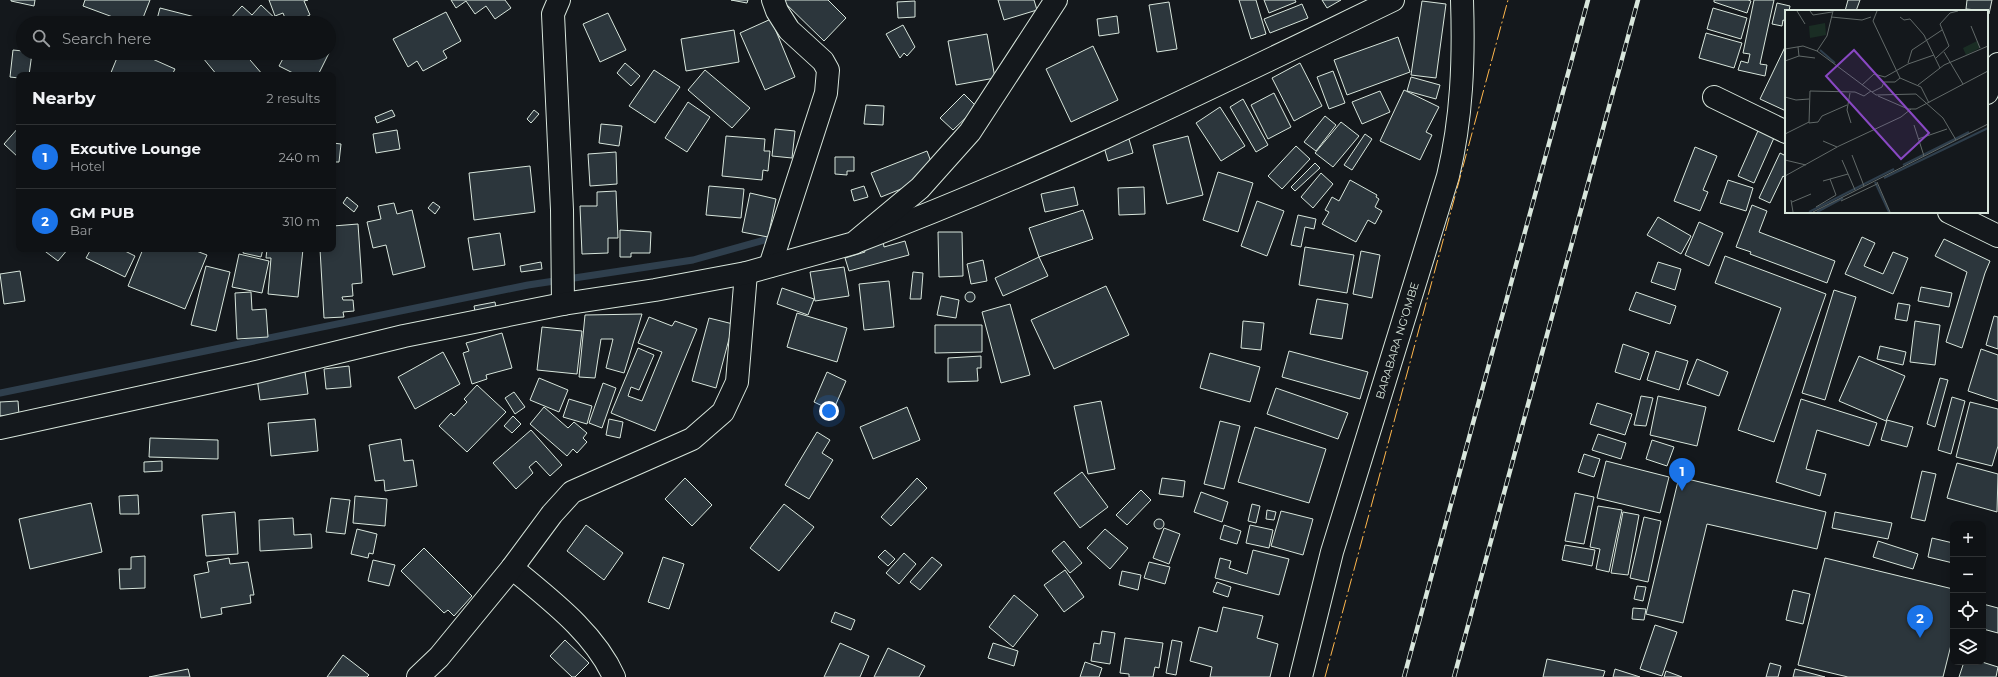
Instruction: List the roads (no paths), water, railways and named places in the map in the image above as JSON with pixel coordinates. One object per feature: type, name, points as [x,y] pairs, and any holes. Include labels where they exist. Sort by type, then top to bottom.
[{"type":"street","points":[[559,0],[553,14],[561,195],[563,304]]},
{"type":"street","points":[[770,266],[826,93],[828,70],[823,61],[789,30],[777,11],[773,0]]},
{"type":"street","points":[[854,243],[920,188],[970,132],[1056,0]]},
{"type":"street","points":[[0,428],[252,372],[404,336],[563,304],[655,290],[746,273],[854,243],[942,210],[1046,165],[1148,119],[1393,0]]},
{"type":"street","name":"BARABARA NG'OMBE","points":[[1301,677],[1332,552],[1383,389],[1455,148],[1464,58],[1462,0]]},
{"type":"street","points":[[1988,90],[1998,64]]},
{"type":"street","points":[[1714,97],[1785,132]]},
{"type":"street","points":[[1951,213],[1998,236]]},
{"type":"street","points":[[418,677],[439,657],[512,568],[552,514],[572,492],[692,439],[723,412],[737,382],[746,273]]},
{"type":"street","points":[[512,568],[571,620],[607,662],[614,677]]},
{"type":"waterway","points":[[0,393],[528,285],[693,260],[775,237]]},
{"type":"railway","points":[[1404,677],[1588,0]]},
{"type":"railway","points":[[1454,677],[1638,0]]},
{"type":"place","name":"Excutive Lounge","points":[[1682,491]]},
{"type":"place","name":"GM PUB","points":[[1920,638]]}]
